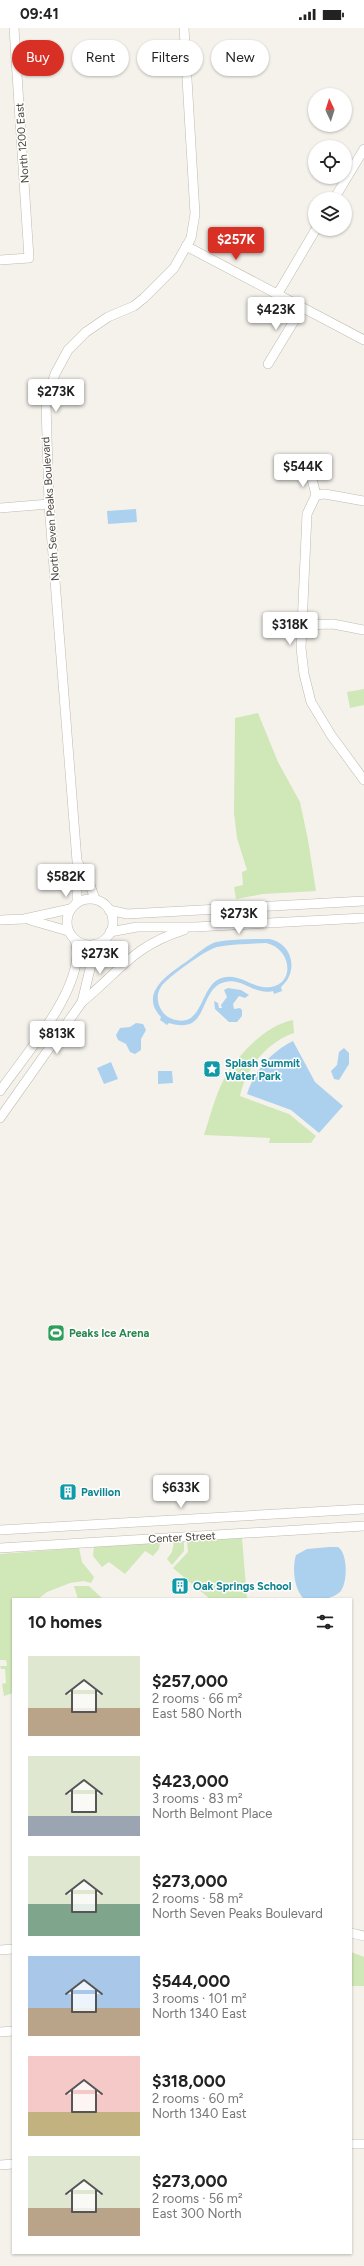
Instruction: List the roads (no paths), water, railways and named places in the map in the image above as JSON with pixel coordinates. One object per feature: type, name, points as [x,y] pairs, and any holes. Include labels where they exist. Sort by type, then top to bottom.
[{"type":"street","name":"North 1200 East","points":[[0,260],[30,258],[14,28]]},
{"type":"street","name":"North Seven Peaks Boulevard","points":[[74,905],[77,861],[48,504],[46,402],[55,374],[65,356],[86,332],[108,317],[134,306],[154,290],[174,268],[191,238],[195,214],[184,28]]},
{"type":"street","points":[[338,192],[364,149]]},
{"type":"street","points":[[277,295],[312,236]]},
{"type":"street","points":[[186,246],[364,340]]},
{"type":"street","points":[[268,364],[302,308]]},
{"type":"street","points":[[311,475],[316,495],[307,514],[301,648],[311,702],[331,735],[364,780]]},
{"type":"street","points":[[316,495],[325,494],[364,501]]},
{"type":"street","points":[[0,508],[48,504]]},
{"type":"street","points":[[302,625],[333,624],[364,630]]},
{"type":"street","name":"North Seven Peaks Boulevard","points":[[77,861],[89,882],[95,899]]},
{"type":"street","points":[[24,919],[74,905],[87,899],[95,899],[109,910],[127,914],[364,901]]},
{"type":"street","points":[[74,905],[66,922],[68,931],[75,940],[82,944],[96,944],[106,938],[113,924],[109,910]]},
{"type":"street","points":[[110,932],[137,927],[194,927],[364,918]]},
{"type":"street","points":[[0,920],[24,919],[46,923],[68,931]]},
{"type":"street","points":[[0,1118],[82,1002],[138,951],[163,936],[194,927]]},
{"type":"street","points":[[0,1090],[62,1003],[74,970],[77,952],[75,940]]},
{"type":"street","points":[[82,1002],[96,944]]},
{"type":"street","points":[[362,1509],[363,1526]]},
{"type":"street","name":"Center Street","points":[[0,1530],[362,1509]]},
{"type":"street","points":[[200,1518],[201,1536]]},
{"type":"street","points":[[98,1524],[99,1542]]},
{"type":"street","name":"Center Street","points":[[0,1548],[363,1526]]},
{"type":"street","points":[[352,1933],[364,1936]]},
{"type":"street","points":[[0,1950],[12,1949]]},
{"type":"street","points":[[0,2032],[12,2031]]},
{"type":"street","points":[[352,2144],[364,2144]]},
{"type":"street","points":[[0,2165],[12,2164]]},
{"type":"water","points":[[136,509],[137,522],[108,524],[107,511]]},
{"type":"water","points":[[269,939],[284,946],[291,959],[290,974],[287,981],[281,987],[282,991],[274,994],[273,991],[260,991],[237,982],[225,982],[216,986],[210,993],[198,1018],[192,1023],[182,1025],[169,1023],[167,1025],[160,1020],[161,1017],[155,1008],[153,999],[155,991],[174,970],[206,947],[216,942]],"holes":[[[266,943],[281,951],[287,965],[287,973],[279,984],[271,987],[264,987],[239,978],[226,977],[219,979],[213,984],[196,1012],[185,1020],[174,1020],[166,1016],[160,1008],[158,996],[159,990],[164,983],[196,958],[212,949],[229,945]]]},
{"type":"water","points":[[228,988],[241,990],[249,995],[245,998],[239,996],[233,1004],[234,1009],[240,1008],[242,1010],[242,1016],[237,1022],[229,1022],[215,1009],[214,1001],[218,1003],[219,1008],[222,1008],[221,1005],[227,997],[224,990]]},
{"type":"water","points":[[136,1023],[143,1024],[146,1030],[141,1039],[141,1050],[135,1054],[130,1052],[126,1044],[118,1040],[116,1035],[120,1028],[130,1027]]},
{"type":"water","points":[[293,1041],[315,1082],[343,1106],[319,1133],[291,1110],[247,1094],[254,1077],[271,1056],[285,1045]]},
{"type":"water","points":[[344,1048],[349,1053],[349,1064],[339,1080],[334,1079],[331,1071],[337,1065],[339,1052]]},
{"type":"water","points":[[111,1062],[118,1079],[104,1084],[97,1068]]},
{"type":"water","points":[[158,1071],[172,1071],[173,1083],[158,1084]]},
{"type":"water","points":[[338,1547],[341,1550],[344,1555],[346,1576],[343,1588],[336,1595],[327,1598],[303,1598],[301,1595],[296,1584],[294,1566],[296,1555],[307,1549]]},
{"type":"place","name":"Splash Summit Water Park","points":[[212,1069]]},
{"type":"place","name":"Peaks Ice Arena","points":[[56,1333]]},
{"type":"place","name":"Pavilion","points":[[68,1492]]},
{"type":"place","name":"Oak Springs School","points":[[180,1586]]}]
